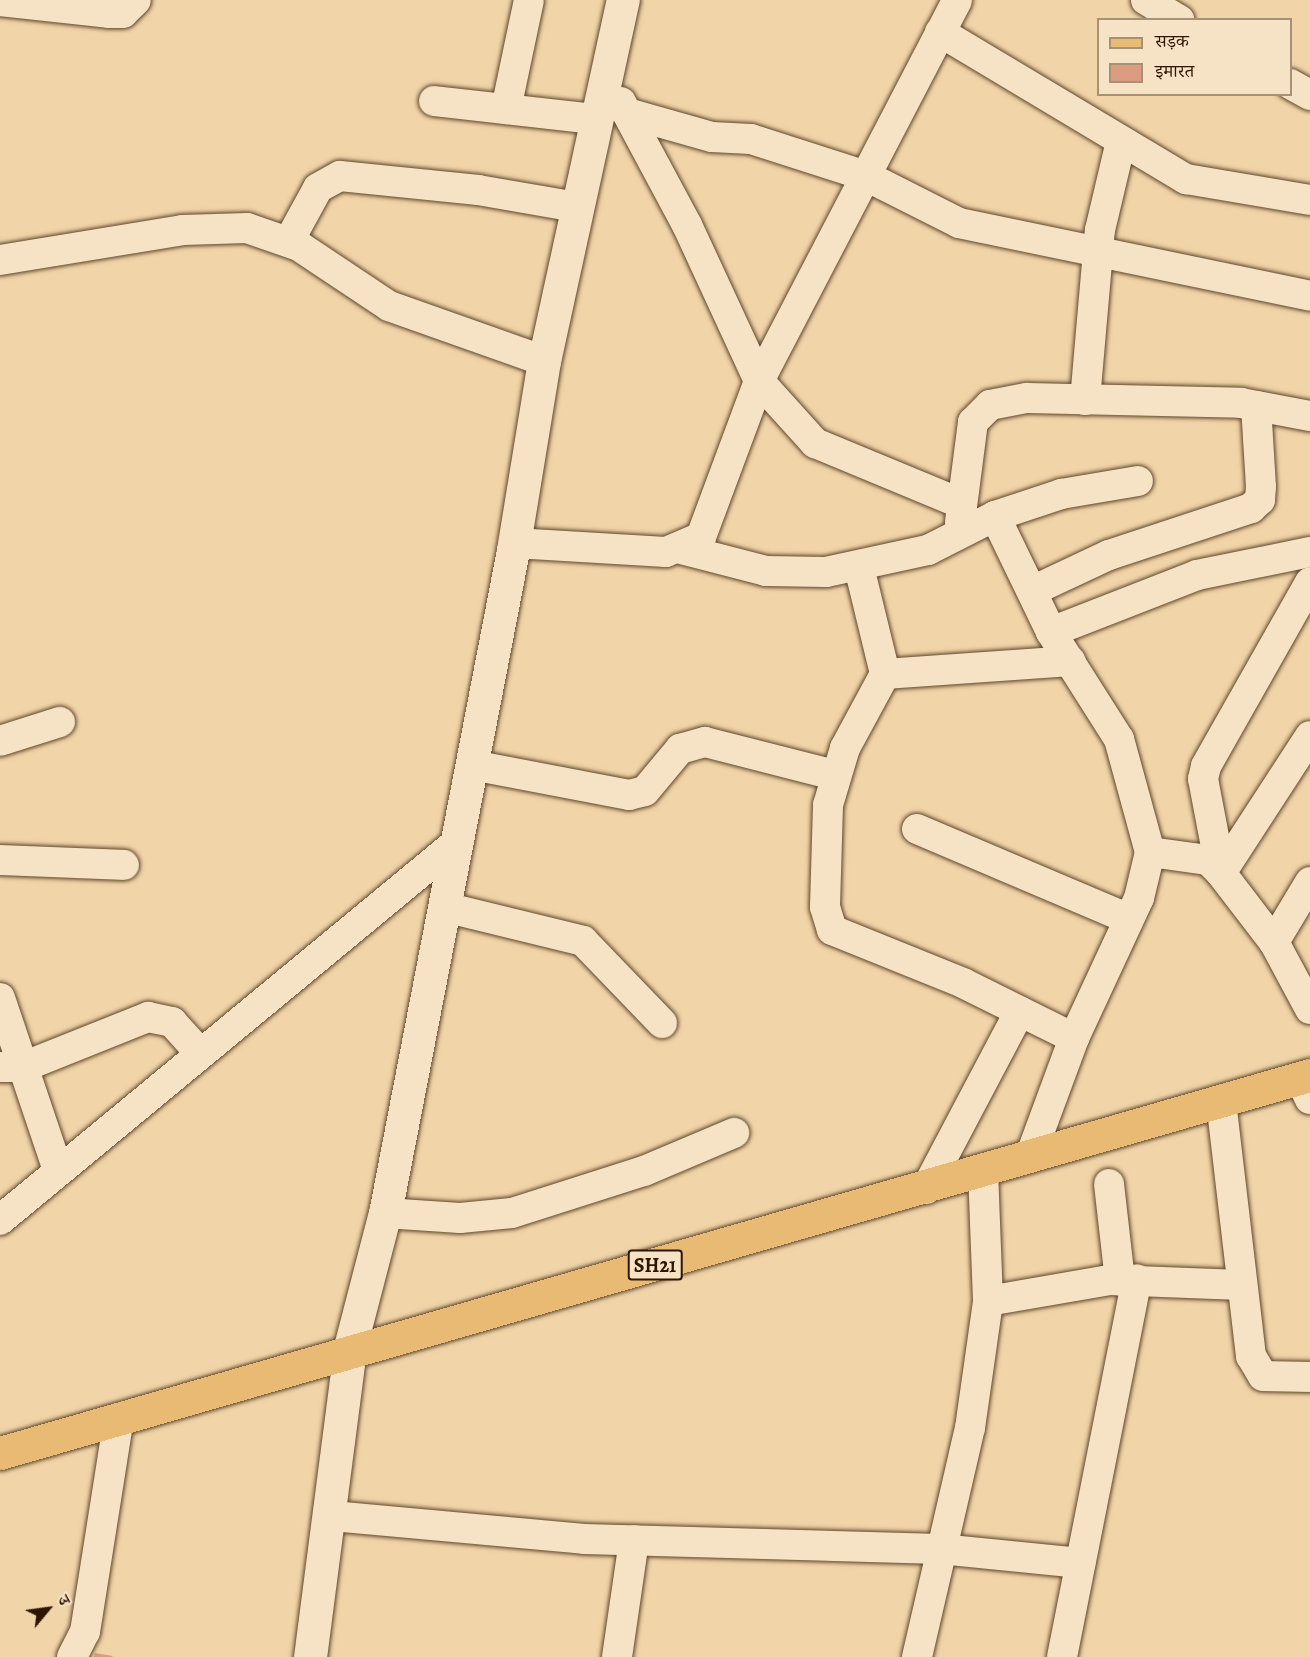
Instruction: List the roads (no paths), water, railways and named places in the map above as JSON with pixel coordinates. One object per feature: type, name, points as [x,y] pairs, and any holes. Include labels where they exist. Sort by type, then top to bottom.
[{"type":"main road","name":"SH21","points":[[0,1453],[350,1347],[926,1189],[1221,1101],[1306,1084]]},
{"type":"street","points":[[0,1],[108,14],[123,13],[136,0]]},
{"type":"street","points":[[506,109],[529,0]]},
{"type":"street","points":[[310,1657],[332,1516],[350,1347],[385,1213],[514,543],[544,361],[605,73],[623,0]]},
{"type":"street","points":[[681,549],[709,526],[759,381],[957,0]]},
{"type":"street","points":[[1146,0],[1176,18]]},
{"type":"street","points":[[940,32],[1186,178],[1310,200]]},
{"type":"street","points":[[605,73],[687,225],[759,381],[815,443],[962,504]]},
{"type":"street","points":[[1292,85],[1310,95]]},
{"type":"street","points":[[434,101],[595,119]]},
{"type":"street","points":[[627,113],[712,137],[751,139],[866,176],[959,223],[1098,249],[1310,297]]},
{"type":"street","points":[[1085,400],[1098,249],[1121,141]]},
{"type":"street","points":[[288,241],[318,188],[340,176],[478,190],[576,207]]},
{"type":"street","points":[[0,260],[183,230],[247,228],[288,241],[389,306],[544,361]]},
{"type":"street","points":[[959,534],[970,438],[981,410],[1027,398],[1256,406],[1310,416]]},
{"type":"street","points":[[1032,591],[1109,555],[1251,508],[1260,500],[1261,487],[1256,406]]},
{"type":"street","points":[[514,543],[681,549],[766,571],[859,567],[928,550],[996,516],[1061,494],[1138,481]]},
{"type":"street","points":[[996,516],[1052,632],[1119,739],[1150,852],[1129,919],[1074,1038],[1030,1157]]},
{"type":"street","points":[[1052,632],[1197,575],[1310,552]]},
{"type":"street","points":[[859,567],[885,674],[834,775],[825,907],[832,930],[1020,1011],[1074,1038]]},
{"type":"street","points":[[1221,873],[1203,779],[1206,766],[1310,582]]},
{"type":"street","points":[[885,674],[1071,661]]},
{"type":"street","points":[[0,741],[60,722]]},
{"type":"street","points":[[1221,873],[1310,736]]},
{"type":"street","points":[[472,765],[629,795],[645,791],[680,749],[705,742],[834,775]]},
{"type":"street","points":[[917,828],[1129,919]]},
{"type":"street","points":[[0,1220],[456,843]]},
{"type":"street","points":[[1150,852],[1208,860],[1290,956],[1310,1009]]},
{"type":"street","points":[[0,860],[124,865]]},
{"type":"street","points":[[1290,956],[1310,882]]},
{"type":"street","points":[[444,908],[583,941],[662,1023]]},
{"type":"street","points":[[0,998],[12,1067],[58,1170]]},
{"type":"street","points":[[926,1189],[1020,1011]]},
{"type":"street","points":[[12,1067],[148,1017],[172,1022],[200,1053]]},
{"type":"street","points":[[1221,1101],[1240,1285],[1251,1356],[1263,1376],[1310,1377]]},
{"type":"street","points":[[385,1213],[460,1218],[512,1213],[644,1171],[734,1133]]},
{"type":"street","points":[[917,1657],[940,1549],[970,1428],[988,1301],[983,1172]]},
{"type":"street","points":[[1062,1657],[1129,1280],[1109,1184]]},
{"type":"street","points":[[988,1301],[1129,1280],[1240,1285]]},
{"type":"street","points":[[72,1657],[85,1632],[119,1418]]},
{"type":"street","points":[[332,1516],[634,1540],[940,1549],[1080,1563]]},
{"type":"street","points":[[617,1657],[634,1540]]}]
